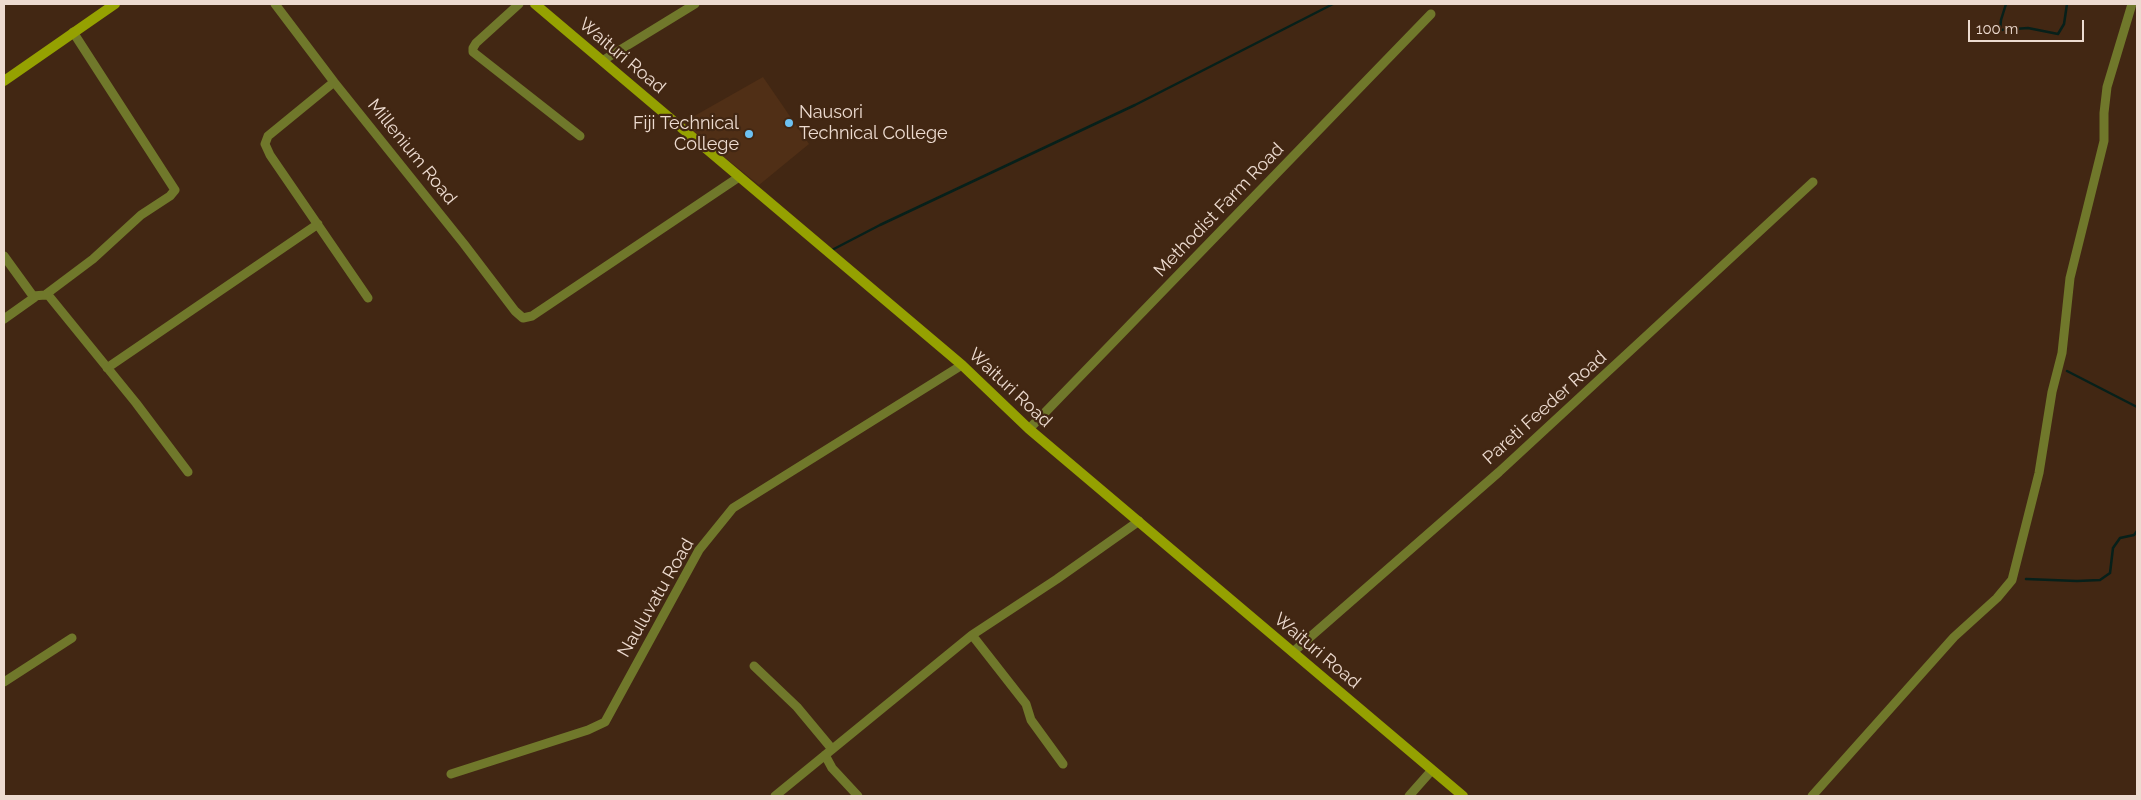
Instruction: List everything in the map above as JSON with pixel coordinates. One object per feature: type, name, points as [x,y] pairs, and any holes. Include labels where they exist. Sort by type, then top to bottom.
[{"type":"main road","points":[[4,81],[115,4]]},
{"type":"main road","name":"Waituri Road","points":[[535,4],[962,365],[1029,429],[1463,796]]},
{"type":"street","name":"Millenium Road","points":[[275,4],[334,82],[523,318],[532,316],[739,176]]},
{"type":"street","points":[[519,4],[476,43],[473,52],[580,136]]},
{"type":"street","points":[[602,61],[694,4]]},
{"type":"street","points":[[1812,796],[1954,637],[1997,598],[2012,580],[2039,473],[2052,392],[2062,353],[2070,278],[2102,149],[2107,87],[2132,4]]},
{"type":"street","name":"Methodist Farm Road","points":[[1029,429],[1432,14]]},
{"type":"street","points":[[4,319],[35,297],[45,295],[93,259],[141,215],[170,196],[175,190],[73,32]]},
{"type":"street","points":[[334,82],[266,140],[266,148],[368,298]]},
{"type":"street","name":"Pareti Feeder Road","points":[[1293,652],[1499,472],[1813,182]]},
{"type":"street","points":[[107,368],[318,224]]},
{"type":"street","points":[[4,256],[35,297]]},
{"type":"street","points":[[45,295],[49,296],[136,403],[188,472]]},
{"type":"street","name":"Nauluvatu Road","points":[[451,774],[588,730],[605,722],[699,550],[733,508],[962,365]]},
{"type":"street","points":[[775,796],[972,635],[1057,580],[1139,521]]},
{"type":"street","points":[[972,635],[1026,704],[1031,720],[1063,764]]},
{"type":"street","points":[[4,682],[72,638]]},
{"type":"street","points":[[754,666],[797,707],[828,752],[832,768],[858,796]]},
{"type":"street","points":[[1410,796],[1432,770]]},
{"type":"shaded area","name":"Fiji Technical College","points":[[763,77],[809,144],[759,185],[682,123]]},
{"type":"waterway","points":[[830,251],[880,225],[1135,105],[1333,4]]},
{"type":"waterway","points":[[2006,4],[2000,30],[2028,28],[2058,34],[2064,24],[2067,4]]},
{"type":"waterway","points":[[2067,371],[2137,407]]},
{"type":"waterway","points":[[2026,579],[2100,580],[2110,573],[2113,548],[2120,538],[2134,535],[2137,531]]},
{"type":"place","name":"Nausori Technical College","points":[[789,123]]},
{"type":"place","name":"Fiji Technical College","points":[[749,134]]}]
